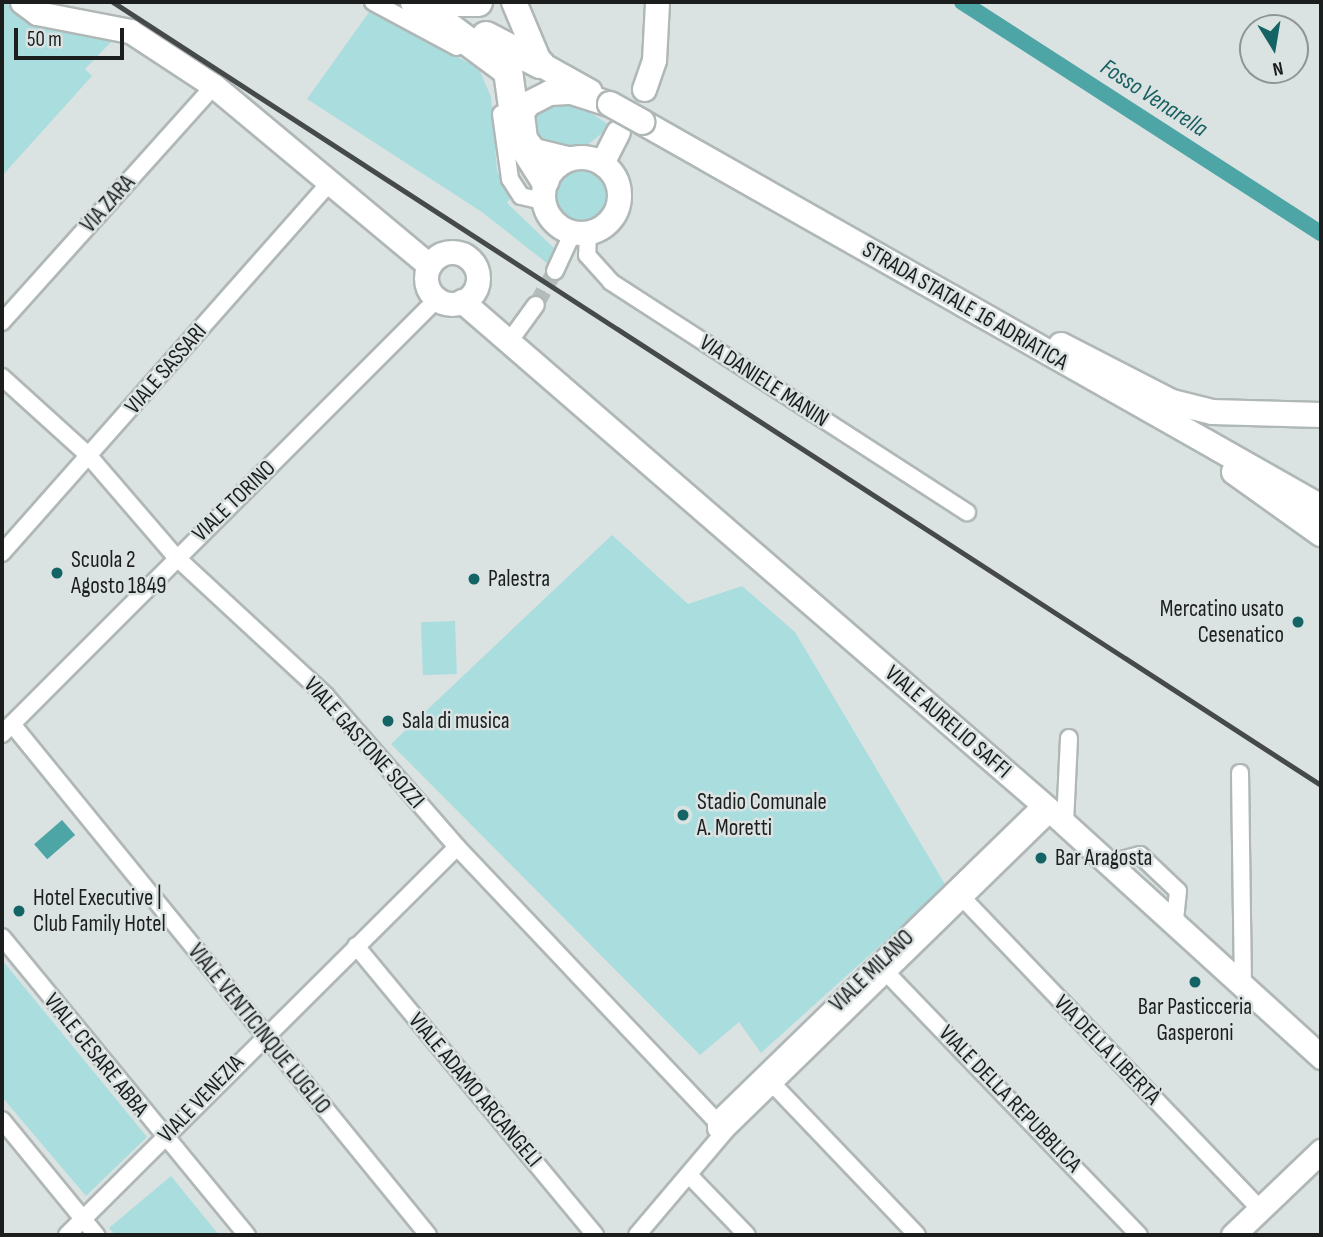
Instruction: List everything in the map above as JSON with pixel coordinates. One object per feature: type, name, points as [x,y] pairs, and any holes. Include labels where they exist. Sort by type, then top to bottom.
[{"type":"highway","points":[[417,2],[508,71],[517,136],[544,191]]},
{"type":"highway","name":"STRADA STATALE 16 ADRIATICA","points":[[417,2],[540,64]]},
{"type":"highway","name":"STRADA STATALE 16 ADRIATICA","points":[[442,2],[540,64]]},
{"type":"highway","points":[[455,2],[478,2]]},
{"type":"main road","points":[[514,2],[540,64]]},
{"type":"main road","name":"STRADA STATALE 16 ADRIATICA","points":[[540,64],[1321,507]]},
{"type":"main road","points":[[567,159],[534,151],[522,113],[550,93],[606,101]]},
{"type":"main road","points":[[1012,332],[1093,358],[1172,402],[1212,412],[1321,415]]},
{"type":"main road","points":[[1149,410],[1321,534]]},
{"type":"street","points":[[22,2],[37,13],[130,31],[214,86],[429,265]]},
{"type":"street","points":[[373,2],[456,47],[492,74],[510,179],[521,196],[544,191],[567,159],[602,163],[616,180],[618,202],[608,222],[580,232],[555,271]]},
{"type":"street","points":[[644,89],[654,60],[657,2]]},
{"type":"street","name":"VIA ZARA","points":[[2,322],[214,86]]},
{"type":"street","points":[[602,163],[618,132]]},
{"type":"street","name":"VIALE SASSARI","points":[[2,553],[329,184]]},
{"type":"street","points":[[544,191],[553,221],[580,232]]},
{"type":"street","name":"VIA DANIELE MANIN","points":[[580,232],[587,256],[611,282],[967,512]]},
{"type":"street","points":[[440,254],[463,254],[477,271],[468,297],[437,299],[428,287],[429,265],[440,254]]},
{"type":"street","name":"VIALE AURELIO SAFFI","points":[[468,297],[514,335],[569,393]]},
{"type":"street","name":"VIALE AURELIO SAFFI","points":[[468,297],[569,393],[1175,920],[1321,1057]]},
{"type":"street","name":"VIALE TORINO","points":[[7,729],[175,556],[437,299]]},
{"type":"street","points":[[514,335],[536,305]]},
{"type":"street","name":"VIALE GASTONE SOZZI","points":[[2,377],[89,456],[175,556],[325,695],[457,847],[716,1121]]},
{"type":"street","name":"VIALE VENTICINQUE LUGLIO","points":[[7,729],[428,1235]]},
{"type":"street","points":[[1053,814],[1069,738]]},
{"type":"street","points":[[1240,774],[1243,981]]},
{"type":"street","name":"VIALE MILANO","points":[[637,1235],[769,1081],[958,894],[1053,814]]},
{"type":"street","name":"VIALE VENEZIA","points":[[67,1235],[263,1035],[457,847]]},
{"type":"street","name":"VIA DELLA LIBERTÀ","points":[[958,894],[1260,1209]]},
{"type":"street","name":"VIALE CESARE ABBA","points":[[2,937],[163,1138],[247,1235]]},
{"type":"street","name":"VIALE ADAMO ARCANGELI","points":[[356,946],[595,1235]]},
{"type":"street","name":"VIALE DELLA REPUBBLICA","points":[[884,969],[1139,1235]]},
{"type":"street","points":[[769,1081],[917,1235]]},
{"type":"street","name":"VIALE MILANO","points":[[716,1121],[769,1081]]},
{"type":"street","points":[[2,1119],[96,1235]]},
{"type":"street","points":[[716,1121],[717,1142]]},
{"type":"street","points":[[1233,1235],[1321,1150]]},
{"type":"street","points":[[689,1175],[747,1235]]},
{"type":"shaded area","points":[[2,2],[112,41],[85,69],[92,76],[2,176]]},
{"type":"shaded area","points":[[372,8],[479,69],[491,97],[497,171],[511,197],[507,203],[555,249],[548,264],[482,212],[307,99]]},
{"type":"shaded area","points":[[575,103],[611,126],[586,146],[541,149],[529,114],[536,106]]},
{"type":"shaded area","points":[[579,163],[602,172],[611,195],[602,218],[579,227],[556,218],[547,195],[556,172]]},
{"type":"shaded area","name":"Stadio Comunale A. Moretti","points":[[612,535],[688,604],[742,586],[795,632],[946,886],[761,1053],[739,1022],[700,1055],[391,744]]},
{"type":"shaded area","points":[[455,621],[457,674],[423,675],[421,622]]},
{"type":"shaded area","points":[[62,820],[75,835],[47,859],[34,844]]},
{"type":"shaded area","points":[[2,960],[147,1137],[86,1196],[2,1097]]},
{"type":"shaded area","points":[[171,1176],[219,1235],[115,1235],[109,1228]]},
{"type":"waterway","name":"Fosso Venarella","points":[[962,2],[1321,233]]},
{"type":"tunnel","points":[[536,305],[555,271]]},
{"type":"railway","points":[[113,2],[1321,785]]},
{"type":"place","name":"Scuola 2 Agosto 1849","points":[[57,573]]},
{"type":"place","name":"Palestra","points":[[474,579]]},
{"type":"place","name":"Mercatino usato Cesenatico","points":[[1298,622]]},
{"type":"place","name":"Sala di musica","points":[[388,721]]},
{"type":"place","name":"Stadio Comunale A. Moretti","points":[[683,815]]},
{"type":"place","name":"Bar Aragosta","points":[[1041,858]]},
{"type":"place","name":"Hotel Executive | Club Family Hotel","points":[[19,911]]},
{"type":"place","name":"Bar Pasticceria Gasperoni","points":[[1195,982]]}]
